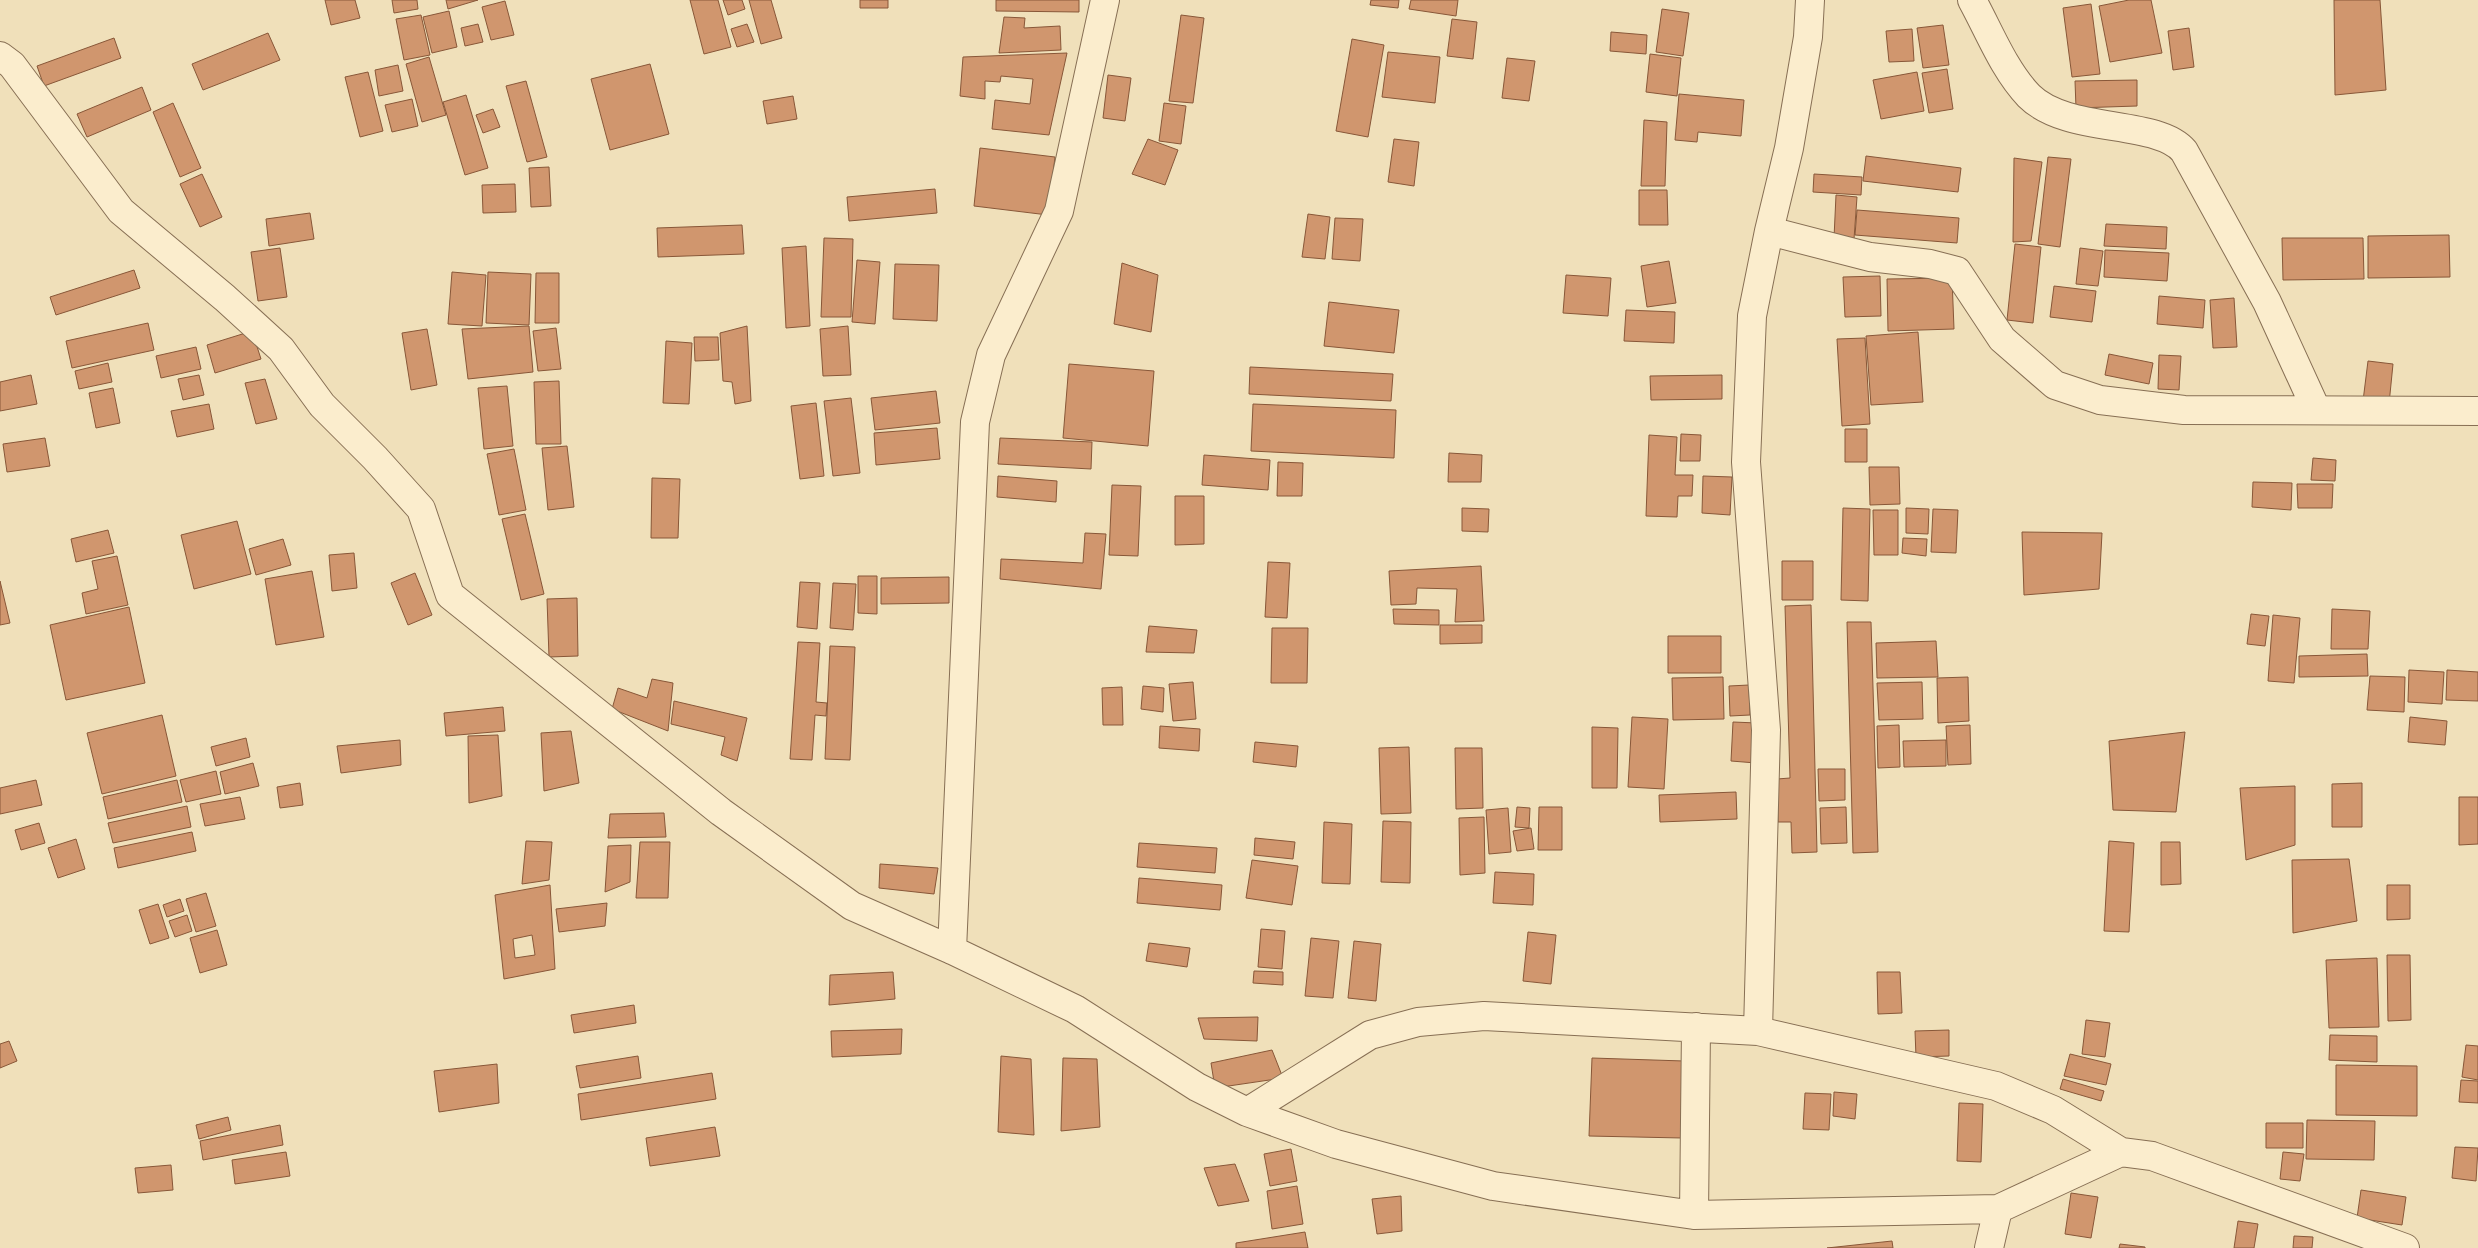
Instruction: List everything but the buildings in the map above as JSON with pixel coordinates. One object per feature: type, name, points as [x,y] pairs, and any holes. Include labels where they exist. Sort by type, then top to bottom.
[{"type":"street","points":[[952,950],[975,422],[991,355],[1059,211],[1105,0]]},
{"type":"street","points":[[1758,1031],[1759,929],[1766,730],[1746,462],[1752,316],[1769,231],[1789,148],[1808,37],[1810,0]]},
{"type":"street","points":[[1972,0],[2015,79],[2030,97],[2056,115],[2154,136],[2177,143],[2184,151],[2267,302],[2316,409]]},
{"type":"street","points":[[0,56],[12,65],[121,211],[225,298],[281,349],[322,405],[376,458],[421,509],[450,595],[721,812],[852,906],[952,950],[1075,1009],[1197,1087],[1247,1112],[1336,1144],[1493,1186],[1694,1215],[1998,1209],[2122,1152]]},
{"type":"street","points":[[1769,231],[1870,257],[1930,264],[1957,270],[2002,339],[2055,385],[2100,400],[2184,410],[2478,411]]},
{"type":"street","points":[[1247,1112],[1370,1035],[1418,1022],[1484,1016],[1758,1031],[1996,1086],[2053,1110],[2122,1152],[2152,1156],[2405,1248]]},
{"type":"street","points":[[1694,1215],[1696,1027]]},
{"type":"street","points":[[1989,1248],[1998,1209]]}]
